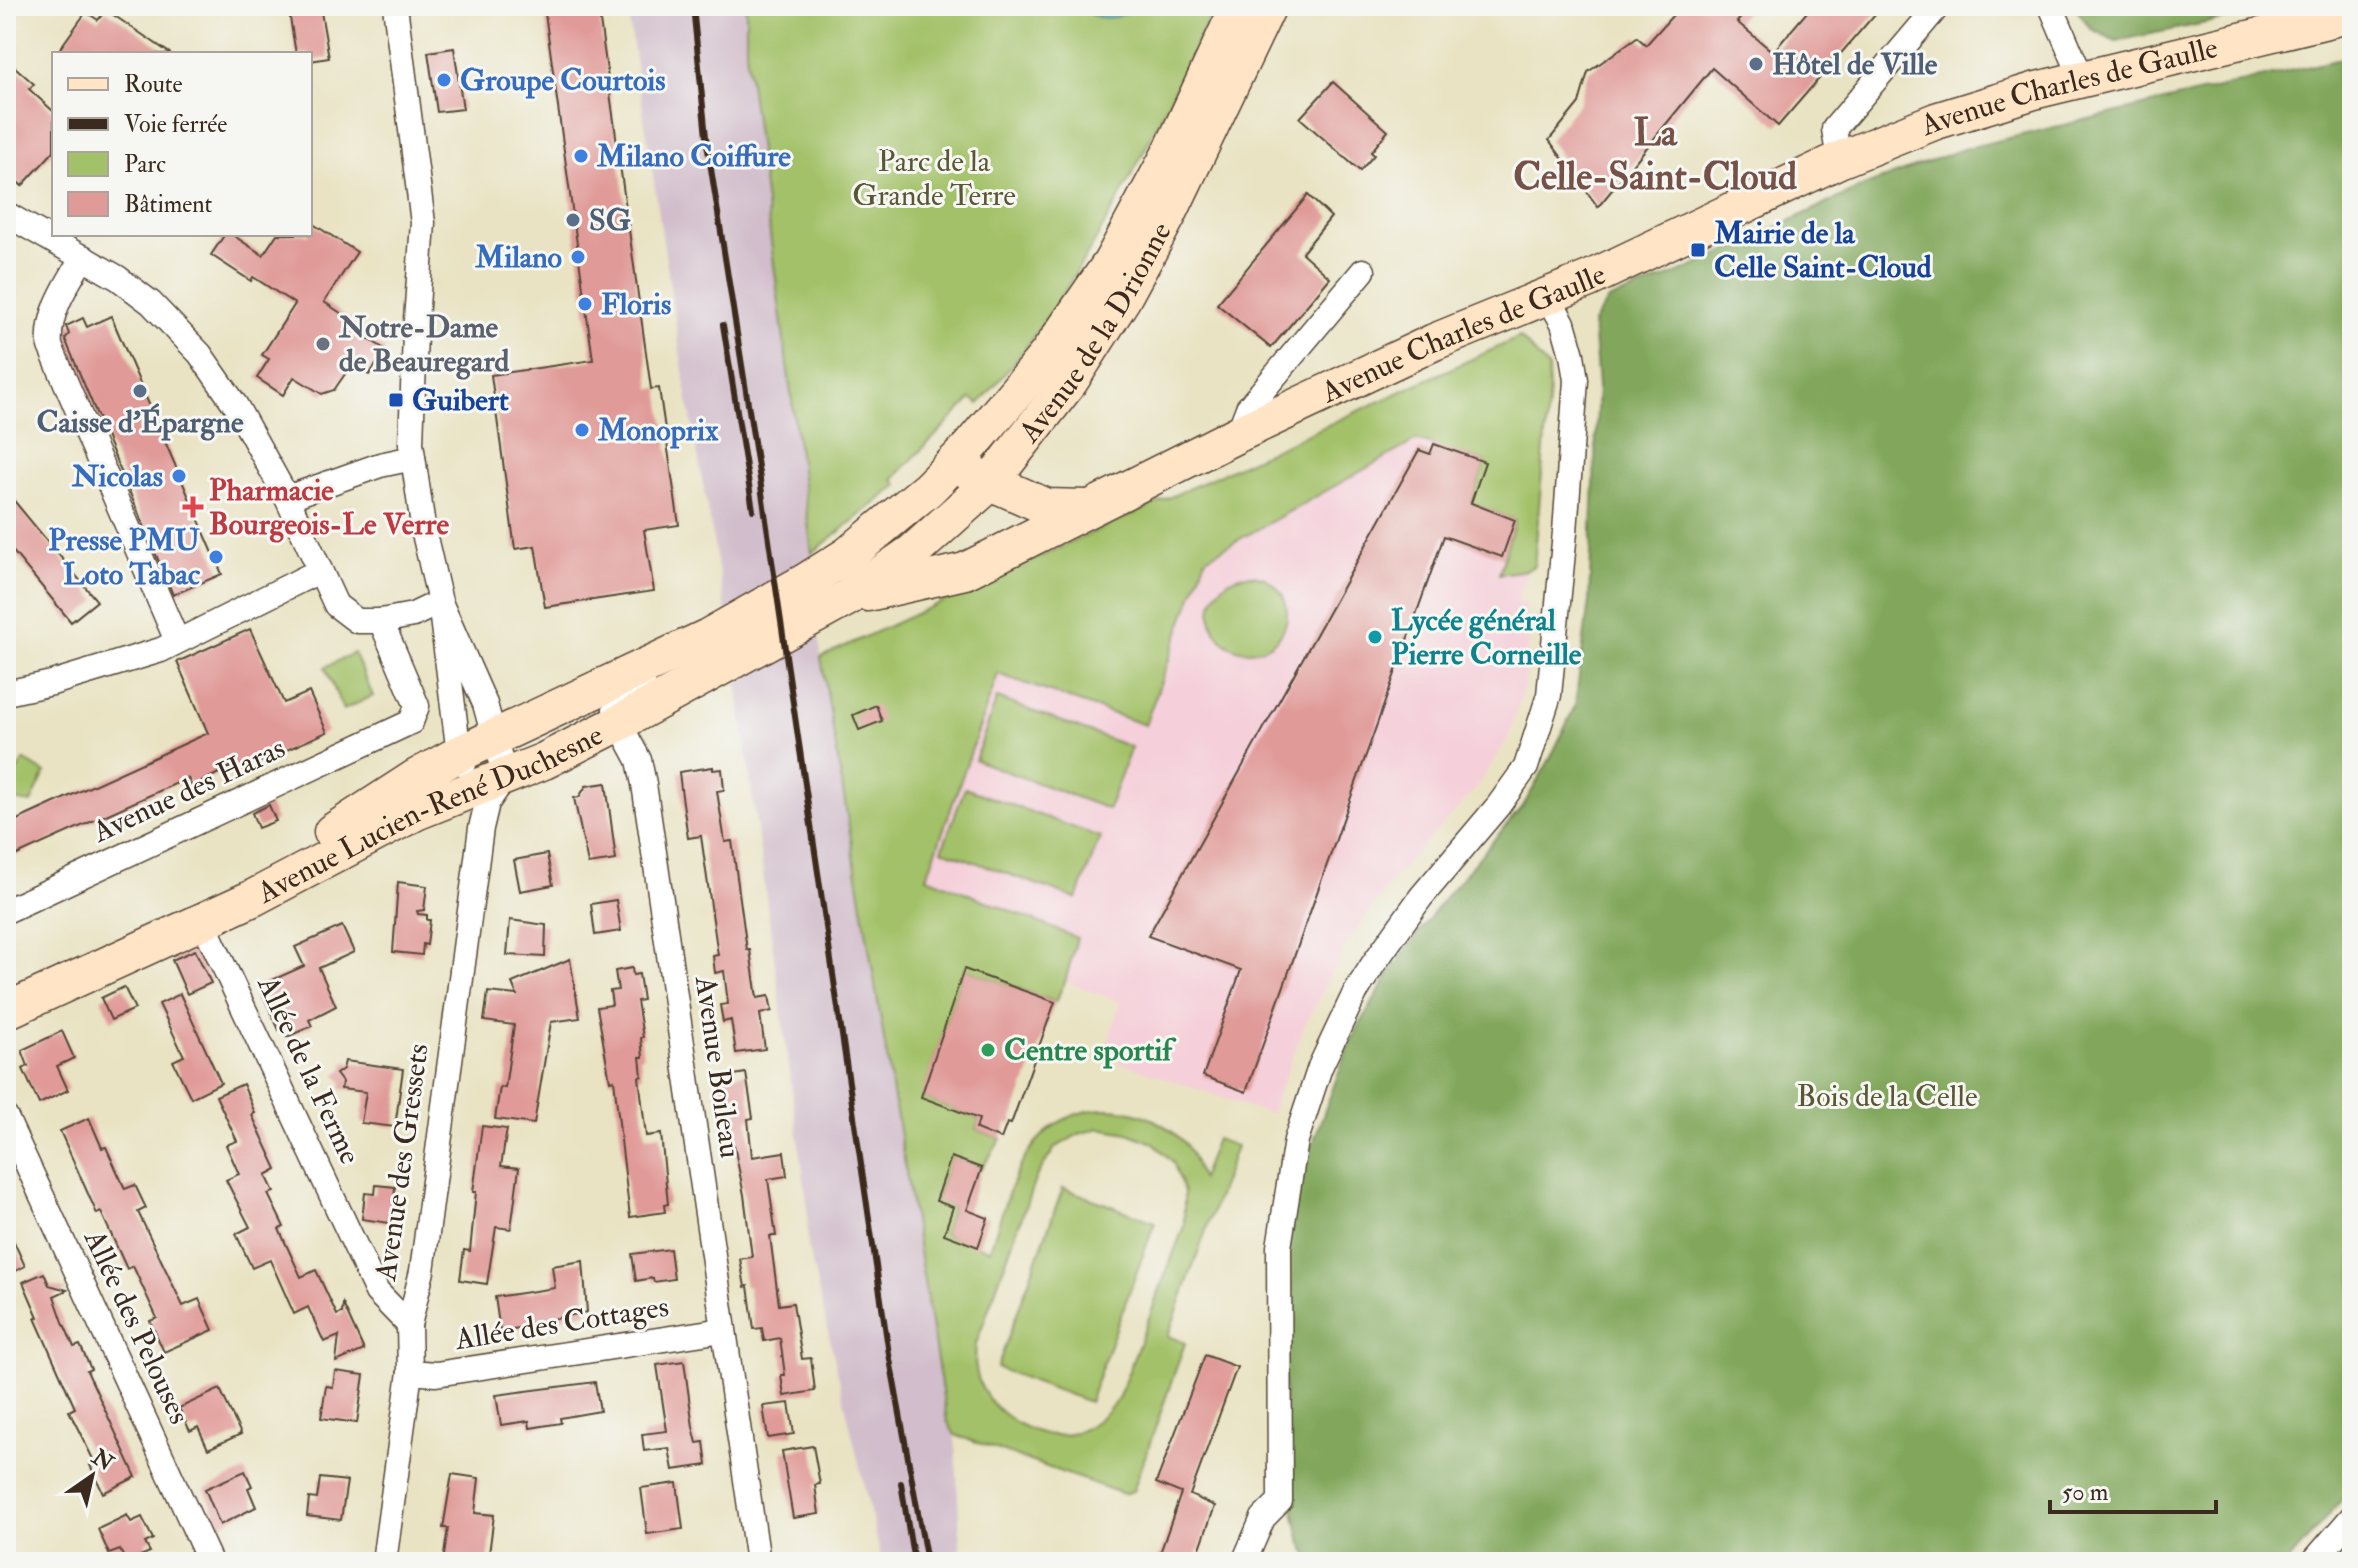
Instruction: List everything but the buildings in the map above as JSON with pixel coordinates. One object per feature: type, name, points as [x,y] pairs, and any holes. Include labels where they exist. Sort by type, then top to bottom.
[{"type":"main road","name":"Avenue de la Drionne","points":[[805,582],[848,555],[954,465],[1047,355],[1111,263],[1173,148],[1239,6]]},
{"type":"main road","name":"Avenue de la Drionne","points":[[847,598],[927,541],[990,483],[1070,381],[1123,298],[1201,148],[1268,6]]},
{"type":"main road","name":"Avenue Charles de Gaulle","points":[[847,598],[965,571],[1238,434],[1434,342],[1589,279],[1839,160],[1936,121],[2082,79],[2352,14]]},
{"type":"main road","name":"Avenue Charles de Gaulle","points":[[954,465],[1047,507],[1087,508]]},
{"type":"main road","points":[[928,489],[927,541],[965,571]]},
{"type":"main road","name":"Avenue Lucien-René Duchesne","points":[[6,989],[141,929],[285,857],[459,754],[708,637],[805,582]]},
{"type":"main road","name":"Avenue Lucien-René Duchesne","points":[[6,1011],[203,922],[416,812],[619,723],[847,598]]},
{"type":"street","points":[[395,6],[423,223],[411,401],[413,458],[424,533],[440,602],[459,754],[489,782]]},
{"type":"street","points":[[1839,160],[1834,129],[1938,6]]},
{"type":"street","points":[[2051,6],[2082,79]]},
{"type":"street","points":[[6,214],[118,278],[151,303],[200,354],[236,406],[287,498],[336,605],[357,621],[381,621],[413,615],[440,602]]},
{"type":"street","points":[[83,257],[54,309],[48,328],[50,346],[177,641]]},
{"type":"street","points":[[1238,434],[1248,408],[1363,271]]},
{"type":"street","points":[[1244,1562],[1263,1518],[1280,1501],[1279,1247],[1296,1140],[1320,1067],[1355,993],[1374,963],[1421,897],[1498,806],[1526,767],[1549,695],[1576,380],[1563,323],[1547,295]]},
{"type":"street","points":[[287,498],[380,465],[413,458]]},
{"type":"street","points":[[6,693],[147,655],[319,571]]},
{"type":"street","points":[[440,602],[485,704],[494,737],[489,782]]},
{"type":"street","name":"Avenue des Haras","points":[[6,911],[411,722],[417,706],[381,621]]},
{"type":"street","points":[[619,723],[615,709],[622,694],[691,660],[701,652],[708,637]]},
{"type":"street","name":"Avenue Boileau","points":[[619,723],[639,760],[644,784],[758,1562]]},
{"type":"street","name":"Avenue des Gressets","points":[[384,1562],[410,1372],[409,1325],[422,1271],[489,782]]},
{"type":"street","name":"Allée de la Ferme","points":[[203,922],[377,1292],[409,1325]]},
{"type":"street","name":"Allée des Pelouses","points":[[6,1118],[210,1562]]},
{"type":"street","name":"Allée des Cottages","points":[[410,1372],[436,1374],[723,1330]]},
{"type":"street","points":[[2313,1562],[2352,1517]]},
{"type":"shaded area","points":[[627,6],[746,6],[746,52],[812,553],[821,657],[947,1421],[955,1435],[961,1562],[882,1562],[808,1246],[807,1202],[733,651],[685,384]]},
{"type":"shaded area","points":[[1520,337],[1548,368],[1549,390],[1534,566],[1527,570],[1517,601],[1526,605],[1524,613],[1531,618],[1525,683],[1508,739],[1474,791],[1398,872],[1346,944],[1305,1025],[1270,1114],[1104,1057],[1120,1002],[951,939],[821,657]]},
{"type":"green space","name":"Parc de la Grande Terre","points":[[746,6],[1214,6],[1151,138],[1105,224],[1026,347],[979,404],[971,399],[893,479],[898,485],[812,553],[746,52]]},
{"type":"green space","points":[[2074,6],[2291,6],[2116,41],[2091,29]]},
{"type":"green space","name":"Bois de la Celle","points":[[2352,56],[2352,1488],[2288,1562],[1312,1562],[1300,1539],[1285,1470],[1283,1246],[1311,1148],[1350,1042],[1392,969],[1443,900],[1525,803],[1575,706],[1589,602],[1598,386],[1593,323],[1608,300],[1686,270],[1866,185],[1963,149]]},
{"type":"green space","points":[[1520,337],[1548,368],[1549,390],[1534,566],[1527,570],[1499,574],[1515,520],[1471,503],[1485,462],[1417,440],[1206,558],[1145,725],[998,674],[927,877],[1077,938],[1065,982],[1055,1002],[964,969],[922,1097],[979,1119],[976,1129],[1001,1139],[982,1168],[951,1158],[936,1200],[953,1207],[944,1234],[990,1250],[1010,1189],[1024,1159],[1044,1134],[1060,1122],[1079,1114],[1117,1110],[1155,1120],[1186,1145],[1201,1179],[1216,1139],[1236,1146],[1168,1336],[1185,1343],[1133,1491],[1124,1494],[955,1435],[947,1421],[821,657]],"holes":[[[1099,1128],[1128,1133],[1153,1143],[1173,1162],[1184,1192],[1184,1226],[1118,1399],[1099,1419],[1074,1433],[1061,1435],[1034,1431],[1008,1417],[988,1397],[977,1376],[976,1344],[1036,1177],[1055,1148],[1079,1134]]]},
{"type":"green space","points":[[1249,575],[1263,578],[1276,586],[1284,599],[1287,613],[1284,627],[1276,640],[1263,648],[1249,651],[1235,648],[1222,640],[1214,627],[1211,613],[1214,599],[1222,586],[1235,578]]},
{"type":"green space","points":[[354,653],[373,696],[343,710],[325,667]]},
{"type":"green space","points":[[997,698],[1131,747],[1108,809],[975,760]]},
{"type":"green space","points":[[24,760],[45,773],[31,803],[6,799],[6,787]]},
{"type":"green space","points":[[965,788],[1100,837],[1077,899],[942,850]]},
{"type":"green space","points":[[1063,1188],[1155,1222],[1089,1402],[997,1368]]},
{"type":"water","points":[[1079,6],[1138,6],[1108,18],[1093,15]]},
{"type":"railway","points":[[693,6],[706,137],[761,486],[889,1354],[927,1562]]},
{"type":"railway","points":[[723,325],[753,510]]},
{"type":"railway","points":[[901,1483],[914,1562]]},
{"type":"place","name":"Hôtel de Ville","points":[[1756,64]]},
{"type":"place","name":"Groupe Courtois","points":[[444,80]]},
{"type":"place","name":"Milano Coiffure","points":[[581,156]]},
{"type":"place","name":"SG","points":[[573,220]]},
{"type":"place","name":"Mairie de la Celle Saint-Cloud","points":[[1698,250]]},
{"type":"place","name":"Milano","points":[[578,257]]},
{"type":"place","name":"Floris","points":[[585,304]]},
{"type":"place","name":"Notre-Dame de Beauregard","points":[[323,344]]},
{"type":"place","name":"Caisse d'Épargne","points":[[140,391]]},
{"type":"place","name":"Guibert","points":[[396,400]]},
{"type":"place","name":"Monoprix","points":[[582,430]]},
{"type":"place","name":"Nicolas","points":[[179,476]]},
{"type":"place","name":"Pharmacie Bourgeois-Le Verre","points":[[193,507]]},
{"type":"place","name":"Presse PMU Loto Tabac","points":[[216,557]]},
{"type":"place","name":"Lycée général Pierre Corneille","points":[[1375,637]]},
{"type":"place","name":"Centre sportif","points":[[988,1050]]},
{"type":"district","name":"La Celle-Saint-Cloud","points":[[1655,155]]}]
